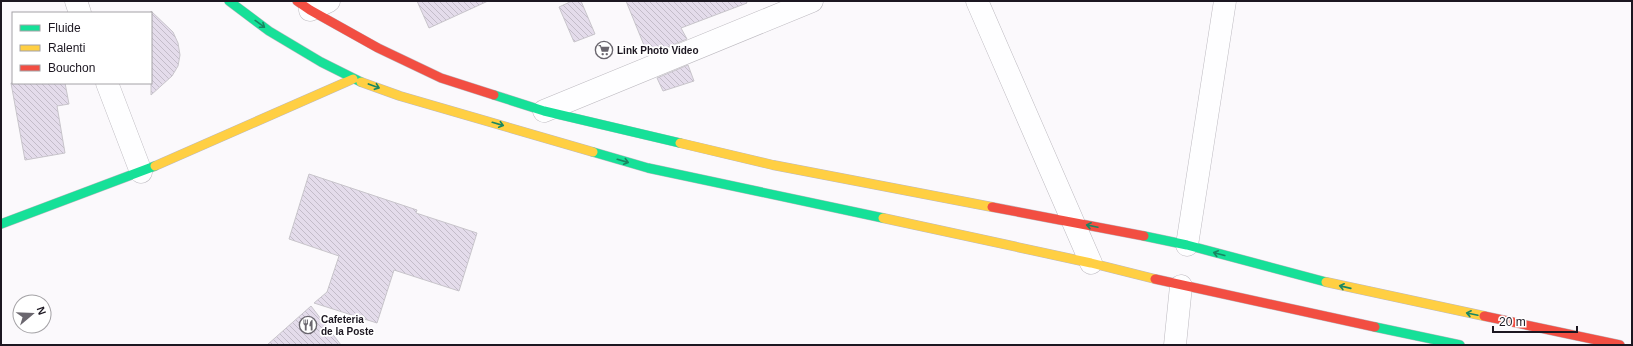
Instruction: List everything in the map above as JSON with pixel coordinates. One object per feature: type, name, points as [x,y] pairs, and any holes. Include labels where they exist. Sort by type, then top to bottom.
[{"type":"main road","points":[[229,1],[269,31],[321,62],[354,79],[400,96],[648,168],[1091,263],[1181,286],[1460,345]]},
{"type":"main road","points":[[312,4],[378,48],[441,78],[544,111],[773,165],[1187,245],[1344,287],[1620,345]]},
{"type":"main road","points":[[1,224],[141,172],[354,79]]},
{"type":"street","points":[[76,1],[80,12]]},
{"type":"street","points":[[544,111],[812,1]]},
{"type":"street","points":[[977,1],[1091,263]]},
{"type":"street","points":[[1187,245],[1225,1]]},
{"type":"street","points":[[107,84],[141,172]]},
{"type":"street","points":[[1175,345],[1181,286]]},
{"type":"building","points":[[417,1],[488,1],[429,28]]},
{"type":"building","points":[[572,1],[581,1],[595,34],[574,42],[559,7]]},
{"type":"building","points":[[626,1],[746,1],[747,3],[681,28],[687,39],[648,55]]},
{"type":"building","points":[[151,11],[173,32],[178,43],[180,55],[178,66],[172,76],[151,95],[152,12]]},
{"type":"building","points":[[688,65],[694,81],[663,91],[657,78]]},
{"type":"building","points":[[11,83],[65,84],[69,104],[57,106],[65,153],[25,160]]},
{"type":"building","points":[[309,174],[417,210],[416,213],[477,233],[459,291],[394,270],[377,323],[314,303],[327,292],[339,256],[289,239]]},
{"type":"building","name":"Cafeteria de la Poste","points":[[311,306],[341,345],[267,345]]},
{"type":"traffic: fast","points":[[229,1],[269,31],[321,62],[361,82]]},
{"type":"traffic: fast","points":[[494,95],[544,111],[680,143]]},
{"type":"traffic: fast","points":[[593,152],[648,168],[883,218]]},
{"type":"traffic: fast","points":[[1,224],[155,166]]},
{"type":"traffic: fast","points":[[1144,236],[1187,245],[1326,282]]},
{"type":"traffic: fast","points":[[1375,327],[1460,345]]},
{"type":"traffic: slow","points":[[155,166],[353,79]]},
{"type":"traffic: slow","points":[[361,82],[400,96],[593,152]]},
{"type":"traffic: slow","points":[[680,143],[773,165],[992,207]]},
{"type":"traffic: slow","points":[[883,218],[1091,263],[1155,279]]},
{"type":"traffic: slow","points":[[1326,282],[1484,316]]},
{"type":"traffic: jam","points":[[297,1],[310,10],[378,48],[441,78],[494,95]]},
{"type":"traffic: jam","points":[[992,207],[1144,236]]},
{"type":"traffic: jam","points":[[1155,279],[1375,327]]},
{"type":"traffic: jam","points":[[1484,316],[1620,345]]},
{"type":"place","name":"Link Photo Video","points":[[604,50]]},
{"type":"place","name":"Cafeteria de la Poste","points":[[308,325]]}]
